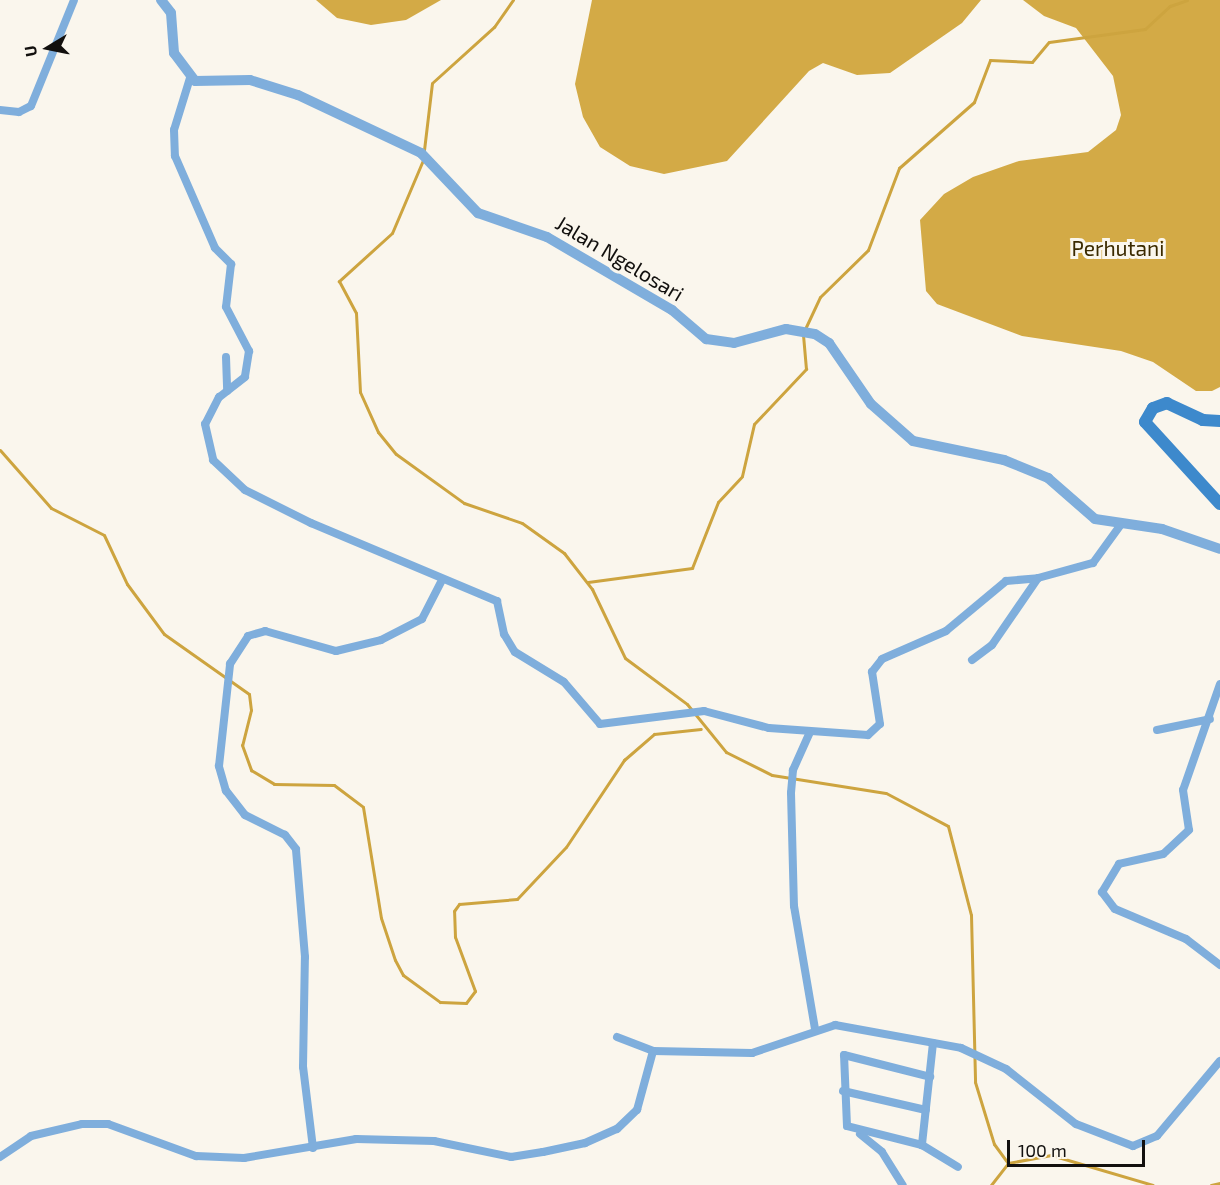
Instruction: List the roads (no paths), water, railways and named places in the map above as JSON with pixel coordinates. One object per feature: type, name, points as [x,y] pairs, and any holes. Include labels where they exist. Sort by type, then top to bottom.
[{"type":"main road","points":[[1220,421],[1203,420],[1167,403],[1153,408],[1145,422],[1220,504]]},
{"type":"street","points":[[0,110],[19,112],[31,106],[74,0]]},
{"type":"street","points":[[162,0],[171,13],[174,53],[190,78],[174,130],[175,156],[215,248],[228,257],[233,276],[226,307],[249,351],[245,377],[227,391],[211,409],[205,437],[226,476],[310,523],[441,582],[497,601],[504,634],[515,652],[564,682],[600,724],[704,711],[810,732],[861,737],[875,731],[881,715],[872,679],[875,666],[892,653],[946,632],[1005,581],[1038,578],[1093,563],[1122,523]]},
{"type":"street","name":"Jalan Ngelosari","points":[[190,78],[275,86],[424,156],[478,213],[547,237],[672,310],[706,339],[725,344],[772,330],[799,330],[815,334],[829,343],[871,404],[913,441],[1004,460],[1061,487],[1086,515],[1220,549]]},
{"type":"street","points":[[226,357],[227,391]]},
{"type":"street","points":[[972,660],[992,645],[1038,578]]},
{"type":"street","points":[[313,1148],[303,1066],[305,957],[296,849],[285,835],[244,815],[226,791],[219,766],[225,689],[230,664],[248,636],[265,631],[336,651],[381,640],[422,619],[441,582]]},
{"type":"street","points":[[1220,684],[1210,719],[1183,790],[1189,830],[1162,854],[1119,864],[1102,892],[1115,909],[1186,939],[1220,964]]},
{"type":"street","points":[[1157,730],[1210,719]]},
{"type":"street","points":[[810,732],[793,770],[791,793],[794,906],[815,1029]]},
{"type":"street","points":[[617,1037],[653,1051],[752,1053],[815,1029],[853,1027],[961,1048],[1006,1069],[1076,1124],[1133,1146],[1157,1136],[1220,1060]]},
{"type":"street","points":[[922,1145],[933,1043]]},
{"type":"street","points":[[0,1157],[31,1136],[82,1124],[108,1124],[196,1156],[244,1158],[356,1139],[434,1141],[511,1157],[585,1143],[617,1129],[637,1110],[653,1051]]},
{"type":"street","points":[[930,1077],[844,1055],[843,1090],[847,1126],[858,1131],[922,1145],[958,1167]]},
{"type":"street","points":[[843,1090],[926,1110]]},
{"type":"street","points":[[858,1131],[882,1152],[903,1185]]},
{"type":"waterway","points":[[424,150],[432,83],[494,27],[513,0]]},
{"type":"waterway","points":[[805,329],[820,297],[868,250],[899,168],[974,102],[990,60],[1032,62],[1049,42],[1145,29],[1170,6],[1187,0]]},
{"type":"waterway","points":[[423,160],[392,233],[339,281],[356,313],[360,392],[378,432],[396,454],[464,503],[522,523],[564,553],[592,589],[625,658],[687,704],[726,752],[772,775],[886,793],[948,826],[971,915],[975,1082],[994,1144],[1008,1163],[1051,1155],[1153,1185]]},
{"type":"waterway","points":[[588,582],[692,568],[718,502],[742,476],[754,424],[806,369],[803,335]]},
{"type":"waterway","points":[[0,450],[51,508],[104,535],[127,584],[164,634],[249,694],[251,710],[242,745],[251,770],[274,784],[334,785],[363,807],[381,918],[395,960],[403,975],[440,1002],[466,1003],[475,991],[455,937],[454,911],[459,904],[517,899],[566,847],[624,760],[654,734],[701,729]]},
{"type":"waterway","points":[[991,1185],[1008,1163]]},
{"type":"waterway","points":[[1211,1185],[1220,1183]]},
{"type":"park label","name":"Perhutani","points":[[1118,248]]}]
